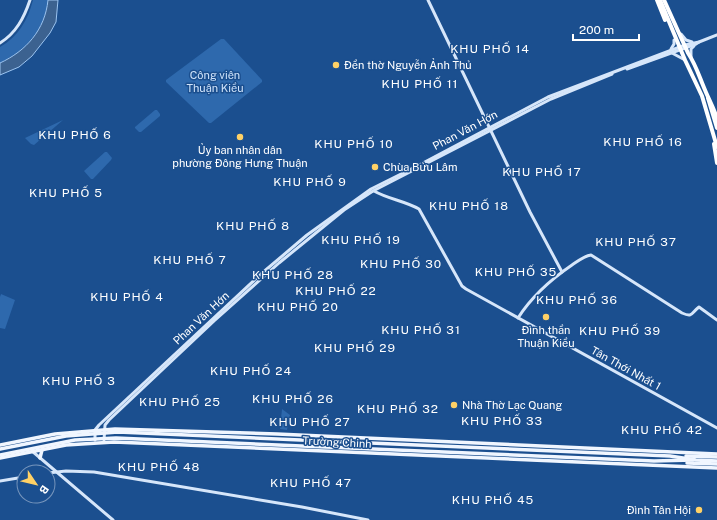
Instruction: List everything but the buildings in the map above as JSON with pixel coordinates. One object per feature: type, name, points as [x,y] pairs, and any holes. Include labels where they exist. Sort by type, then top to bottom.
[{"type":"highway","points":[[658,0],[681,45],[691,57],[698,70],[707,94],[713,104],[717,119]]},
{"type":"highway","points":[[666,0],[679,33],[685,60],[706,106],[716,146],[717,163]]},
{"type":"highway","points":[[707,94],[708,102],[717,128]]},
{"type":"main road","name":"Trường Chinh","points":[[0,445],[73,433],[104,431],[674,453],[717,456]]},
{"type":"main road","name":"Trường Chinh","points":[[0,449],[73,433]]},
{"type":"main road","name":"Trường Chinh","points":[[0,454],[75,440],[104,440],[654,461],[717,461]]},
{"type":"main road","name":"Trường Chinh","points":[[0,458],[95,440]]},
{"type":"main road","name":"Trường Chinh","points":[[453,445],[670,456],[696,460]]},
{"type":"main road","points":[[452,454],[453,445]]},
{"type":"main road","points":[[40,458],[42,450]]},
{"type":"main road","name":"Trường Chinh","points":[[664,456],[674,453]]},
{"type":"main road","name":"Trường Chinh","points":[[452,454],[717,468]]},
{"type":"main road","points":[[670,456],[717,456]]},
{"type":"main road","name":"Trường Chinh","points":[[654,461],[675,466]]},
{"type":"main road","points":[[670,461],[717,464]]},
{"type":"street","points":[[0,43],[18,26],[30,0]]},
{"type":"street","points":[[428,0],[530,212],[562,272]]},
{"type":"street","points":[[679,33],[693,44],[691,49],[691,57]]},
{"type":"street","name":"Phan Văn Hớn","points":[[104,431],[106,423],[146,383],[261,274],[338,211],[372,190],[490,129],[562,94],[671,52],[681,45],[693,44],[717,35]]},
{"type":"street","points":[[681,45],[674,44],[671,52],[685,60]]},
{"type":"street","name":"Tân Thới Nhất 1","points":[[372,190],[383,197],[411,205],[419,209],[462,286],[468,291],[717,428]]},
{"type":"street","points":[[518,318],[534,296],[562,272],[586,256],[591,255],[682,313],[690,316],[699,307],[717,320]]},
{"type":"street","name":"Phan Văn Hớn","points":[[95,432],[99,425],[146,383]]},
{"type":"street","points":[[104,431],[104,440]]},
{"type":"street","points":[[95,432],[95,440]]},
{"type":"street","points":[[29,449],[47,464]]},
{"type":"street","points":[[56,472],[113,520]]},
{"type":"street","points":[[56,472],[94,472],[302,507],[368,520]]},
{"type":"street","points":[[0,481],[16,478]]},
{"type":"green space","points":[[33,0],[48,0],[43,21],[33,38],[26,46],[0,63],[0,47],[17,33],[25,21]]},
{"type":"green space","name":"Công viên Thuận Kiều","points":[[221,39],[224,39],[262,80],[262,82],[211,123],[209,123],[166,82],[166,80]]},
{"type":"green space","points":[[155,110],[157,110],[160,116],[141,132],[139,132],[135,127]]},
{"type":"green space","points":[[63,120],[34,145],[25,138]]},
{"type":"green space","points":[[105,152],[107,152],[112,158],[111,160],[93,179],[91,179],[84,171]]},
{"type":"green space","points":[[1,294],[15,300],[5,329],[0,328]]},
{"type":"green space","points":[[282,409],[290,415],[287,430],[280,429]]},
{"type":"shaded area","points":[[48,0],[58,0],[56,22],[50,33],[32,56],[19,67],[0,75],[0,63],[26,46],[33,38],[43,21]]},
{"type":"place","name":"Đền thờ Nguyễn Ảnh Thủ","points":[[336,65]]},
{"type":"place","name":"Ủy ban nhân dân phường Đông Hưng Thuận","points":[[240,137]]},
{"type":"place","name":"Chùa Bửu Lâm","points":[[375,167]]},
{"type":"place","name":"Đình thần Thuận Kiều","points":[[546,317]]},
{"type":"place","name":"Nhà Thờ Lạc Quang","points":[[454,405]]},
{"type":"place","name":"Đình Tân Hội","points":[[699,510]]},
{"type":"district","name":"KHU PHỐ 14","points":[[490,49]]},
{"type":"district","name":"KHU PHỐ 11","points":[[420,84]]},
{"type":"district","name":"KHU PHỐ 6","points":[[75,135]]},
{"type":"district","name":"KHU PHỐ 16","points":[[643,142]]},
{"type":"district","name":"KHU PHỐ 10","points":[[354,144]]},
{"type":"district","name":"KHU PHỐ 17","points":[[542,172]]},
{"type":"district","name":"KHU PHỐ 9","points":[[310,182]]},
{"type":"district","name":"KHU PHỐ 5","points":[[66,193]]},
{"type":"district","name":"KHU PHỐ 18","points":[[469,206]]},
{"type":"district","name":"KHU PHỐ 8","points":[[253,226]]},
{"type":"district","name":"KHU PHỐ 19","points":[[361,240]]},
{"type":"district","name":"KHU PHỐ 37","points":[[636,242]]},
{"type":"district","name":"KHU PHỐ 7","points":[[190,260]]},
{"type":"district","name":"KHU PHỐ 30","points":[[401,264]]},
{"type":"district","name":"KHU PHỐ 35","points":[[516,272]]},
{"type":"district","name":"KHU PHỐ 28","points":[[293,275]]},
{"type":"district","name":"KHU PHỐ 22","points":[[336,291]]},
{"type":"district","name":"KHU PHỐ 4","points":[[127,297]]},
{"type":"district","name":"KHU PHỐ 36","points":[[577,300]]},
{"type":"district","name":"KHU PHỐ 20","points":[[298,307]]},
{"type":"district","name":"KHU PHỐ 31","points":[[421,330]]},
{"type":"district","name":"KHU PHỐ 39","points":[[620,331]]},
{"type":"district","name":"KHU PHỐ 29","points":[[355,348]]},
{"type":"district","name":"KHU PHỐ 24","points":[[251,371]]},
{"type":"district","name":"KHU PHỐ 3","points":[[79,381]]},
{"type":"district","name":"KHU PHỐ 26","points":[[293,399]]},
{"type":"district","name":"KHU PHỐ 25","points":[[180,402]]},
{"type":"district","name":"KHU PHỐ 32","points":[[398,409]]},
{"type":"district","name":"KHU PHỐ 33","points":[[502,421]]},
{"type":"district","name":"KHU PHỐ 27","points":[[310,422]]},
{"type":"district","name":"KHU PHỐ 42","points":[[662,430]]},
{"type":"district","name":"KHU PHỐ 48","points":[[159,467]]},
{"type":"district","name":"KHU PHỐ 47","points":[[311,483]]},
{"type":"district","name":"KHU PHỐ 45","points":[[493,500]]}]
